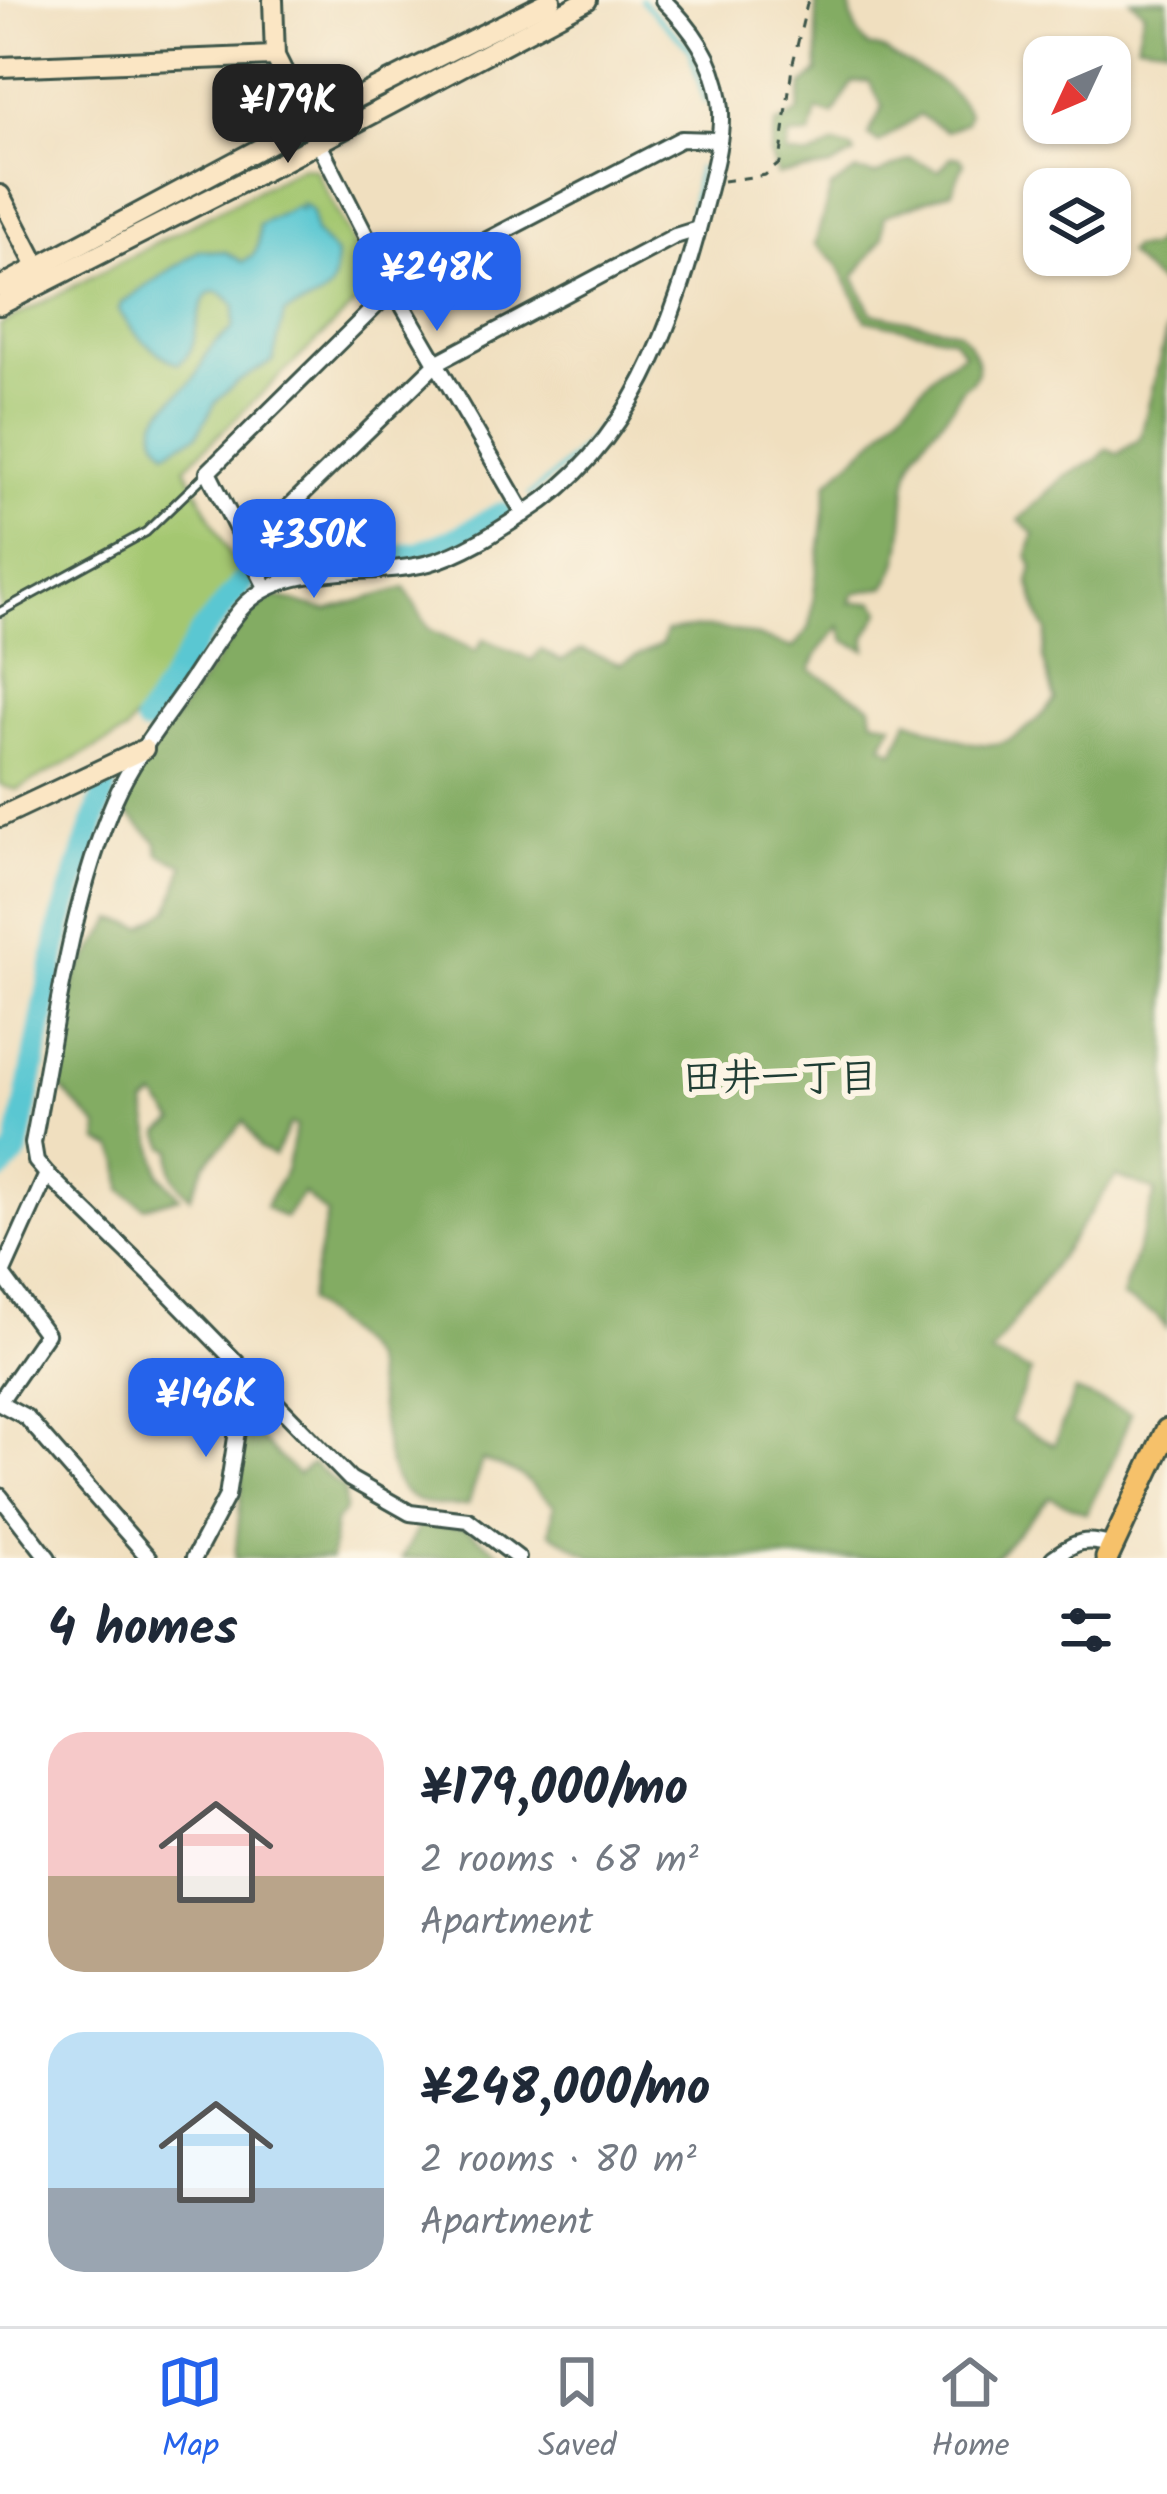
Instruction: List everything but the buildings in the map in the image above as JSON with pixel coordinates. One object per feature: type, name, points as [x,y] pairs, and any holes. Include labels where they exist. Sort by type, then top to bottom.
[{"type":"main road","points":[[1110,1552],[1167,1430]]},
{"type":"street","points":[[273,0],[275,56],[393,289],[524,514]]},
{"type":"street","points":[[0,305],[41,275],[308,123],[550,0]]},
{"type":"street","points":[[0,287],[41,275],[318,142],[586,0]]},
{"type":"street","points":[[518,1558],[468,1520],[420,1516],[356,1484],[47,1174],[32,1143],[81,902],[115,801],[144,749],[238,612],[266,587],[288,579],[433,562],[524,514],[578,468],[644,383],[698,229],[721,105],[695,35],[663,0]]},
{"type":"street","points":[[0,67],[275,56]]},
{"type":"street","points":[[266,587],[208,472],[393,289],[681,139],[716,140]]},
{"type":"street","points":[[0,195],[41,275]]},
{"type":"street","points":[[247,548],[437,362],[675,236],[698,229]]},
{"type":"street","points":[[0,817],[144,749]]},
{"type":"street","points":[[47,1174],[2,1274],[46,1334],[0,1402],[26,1417],[149,1558]]},
{"type":"street","points":[[194,1558],[227,1496],[237,1431],[267,1393]]},
{"type":"street","points":[[0,1496],[48,1558]]},
{"type":"street","points":[[1053,1558],[1089,1538],[1110,1552]]},
{"type":"lane","points":[[0,612],[146,532],[208,472]]},
{"type":"path","points":[[710,183],[765,175],[780,163],[792,67],[808,0]]},
{"type":"green space","points":[[816,0],[851,0],[854,26],[869,47],[941,83],[969,113],[966,122],[947,131],[919,115],[879,143],[868,135],[883,107],[869,81],[853,82],[833,115],[817,110],[811,135],[789,136],[786,154],[810,157],[834,144],[855,154],[830,167],[777,175],[770,155],[776,125],[798,113],[802,86],[818,72]]},
{"type":"green space","points":[[1131,0],[1167,0],[1167,46],[1137,43],[1144,12]]},
{"type":"green space","points":[[951,157],[960,157],[964,163],[952,191],[884,216],[883,238],[854,277],[872,313],[958,331],[974,352],[977,372],[921,445],[910,467],[894,572],[885,587],[854,593],[850,603],[874,602],[881,611],[866,637],[866,650],[845,641],[840,626],[810,670],[871,706],[873,719],[893,724],[882,745],[894,752],[908,720],[987,744],[1019,735],[1036,721],[1055,700],[1043,658],[1047,631],[1029,583],[1033,567],[1028,555],[1034,534],[1019,520],[1065,476],[1097,460],[1107,449],[1118,454],[1140,439],[1167,329],[1167,1329],[1156,1315],[1122,1297],[1156,1191],[1116,1176],[991,1354],[1031,1372],[1010,1421],[1054,1445],[1075,1391],[1131,1413],[1086,1513],[1050,1497],[994,1558],[594,1558],[550,1532],[554,1505],[519,1474],[482,1460],[468,1505],[438,1505],[402,1490],[388,1457],[370,1360],[308,1301],[327,1214],[303,1193],[285,1218],[265,1207],[286,1170],[296,1126],[290,1124],[274,1156],[260,1148],[244,1121],[205,1164],[190,1197],[174,1176],[173,1150],[166,1147],[160,1132],[175,1122],[156,1097],[145,1105],[160,1175],[180,1197],[144,1207],[122,1190],[114,1148],[99,1142],[98,1127],[56,1083],[75,977],[114,919],[143,927],[170,909],[184,865],[159,854],[156,841],[121,808],[152,751],[251,612],[273,596],[326,610],[405,588],[429,629],[476,651],[484,639],[532,660],[541,650],[561,661],[582,650],[620,664],[662,644],[666,632],[699,628],[746,633],[793,648],[810,627],[828,482],[940,368],[964,353],[953,338],[866,320],[838,265],[815,244],[831,188],[856,171],[875,175],[911,159],[939,171]]},
{"type":"green space","points":[[302,167],[315,169],[371,280],[369,291],[185,467],[240,575],[139,721],[16,790],[0,785],[0,325]]},
{"type":"green space","points":[[1167,231],[1167,292],[1131,258],[1132,248],[1150,247]]},
{"type":"green space","points":[[256,1435],[298,1475],[312,1463],[344,1489],[345,1510],[335,1522],[331,1558],[235,1558],[242,1487],[238,1451],[242,1436],[251,1440]]},
{"type":"green space","points":[[420,1524],[467,1529],[506,1558],[402,1558]]},
{"type":"water","points":[[302,203],[312,211],[315,232],[336,255],[328,291],[284,314],[273,361],[236,383],[216,402],[197,435],[167,451],[158,440],[156,421],[191,382],[211,348],[233,328],[235,306],[223,295],[207,296],[191,349],[178,364],[137,335],[119,310],[121,303],[200,250],[226,252],[243,262],[249,259],[257,247],[259,225],[297,206],[301,210]]},
{"type":"waterway","points":[[641,0],[689,48],[705,102]]},
{"type":"waterway","points":[[691,215],[698,168]]},
{"type":"waterway","points":[[529,495],[581,447],[626,390],[653,337],[681,250]]},
{"type":"waterway","points":[[274,567],[418,554],[501,514]]},
{"type":"waterway","points":[[146,722],[200,635],[246,579]]},
{"type":"waterway","points":[[0,1170],[17,1151],[61,923],[105,789]]},
{"type":"district","name":"田井一丁目","points":[[780,1080]]}]
